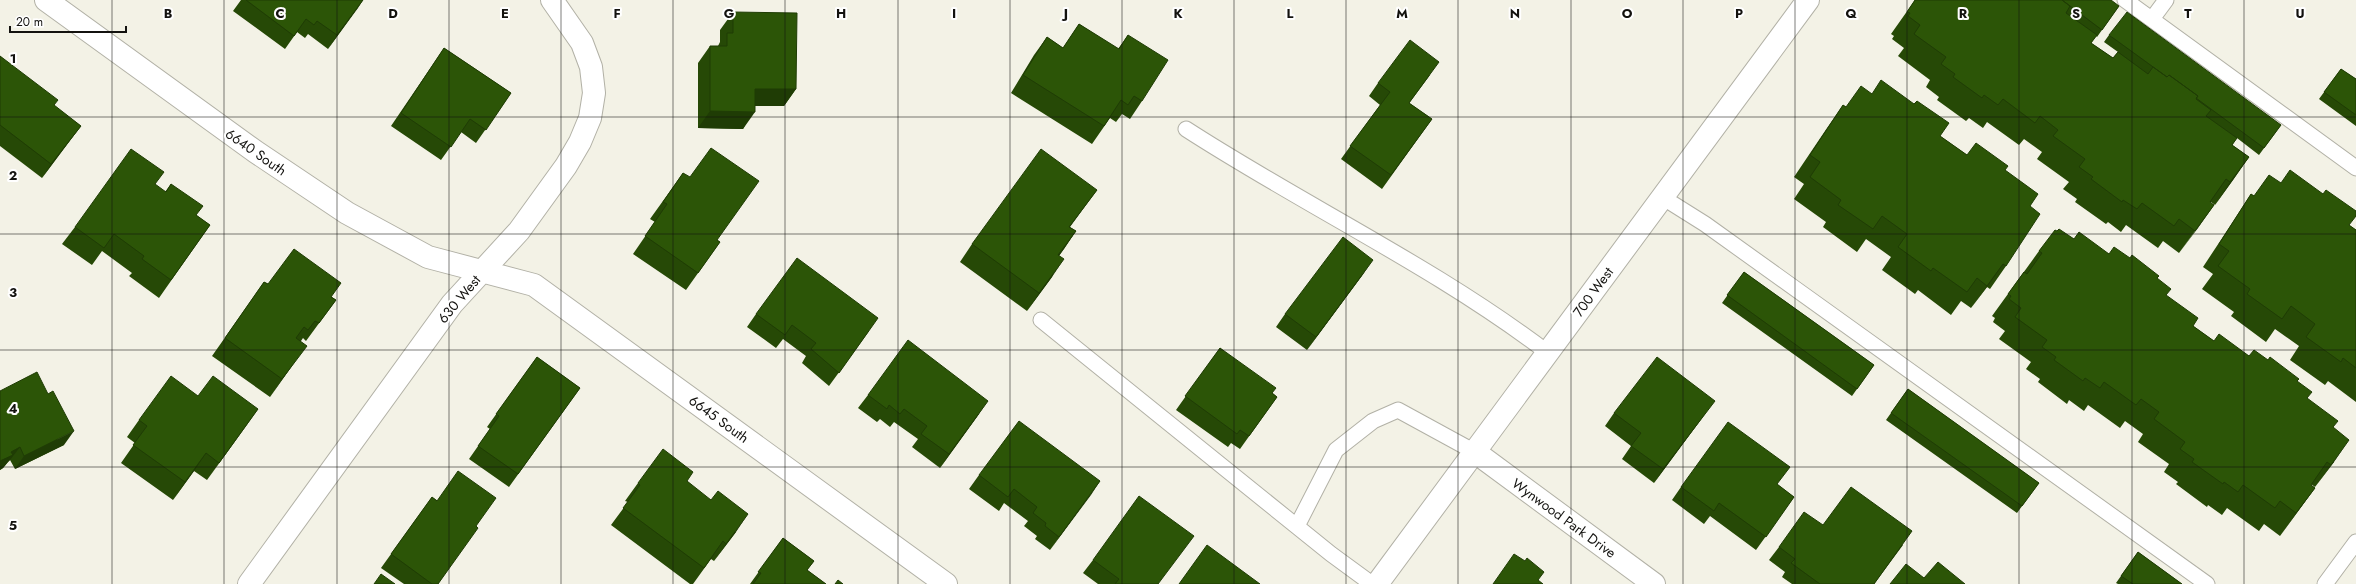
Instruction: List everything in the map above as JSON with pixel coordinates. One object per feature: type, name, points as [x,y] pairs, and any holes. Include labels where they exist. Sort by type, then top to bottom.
[{"type":"street","name":"6640 South","points":[[46,0],[256,152],[347,213],[428,257],[483,270]]},
{"type":"street","name":"630 West","points":[[249,584],[452,304],[519,231],[566,166],[580,142],[590,118],[594,93],[591,67],[582,43],[552,0]]},
{"type":"street","name":"700 West","points":[[1377,584],[1808,0]]},
{"type":"street","name":"6645 South","points":[[483,270],[534,285],[946,584]]},
{"type":"street","name":"Wynwood Park Drive","points":[[1475,452],[1654,584]]},
{"type":"lane","points":[[2125,0],[2356,168]]},
{"type":"lane","points":[[2152,19],[2166,0]]},
{"type":"lane","points":[[1186,129],[1241,164],[1362,233],[1504,319],[1548,353]]},
{"type":"lane","points":[[1662,197],[1705,224],[2207,584]]},
{"type":"lane","points":[[1041,320],[1297,526],[1372,584]]},
{"type":"lane","points":[[1297,526],[1336,450],[1373,421],[1398,410],[1475,452]]},
{"type":"lane","points":[[2325,584],[2356,542]]},
{"type":"building","points":[[246,0],[363,0],[337,35],[317,21],[314,25],[306,19],[294,36]]},
{"type":"building","points":[[1915,0],[2062,0],[2070,6],[2066,13],[2097,35],[2091,43],[2113,58],[2118,52],[2148,74],[2153,67],[2167,77],[2169,75],[2198,96],[2196,99],[2211,110],[2206,116],[2237,138],[2232,145],[2249,157],[2230,182],[2226,179],[2210,202],[2214,205],[2195,231],[2179,219],[2174,226],[2142,203],[2137,209],[2123,200],[2122,202],[2091,179],[2093,177],[2079,167],[2085,159],[2053,136],[2058,130],[2040,116],[2035,123],[2003,99],[1998,105],[1984,95],[1982,98],[1953,77],[1955,74],[1941,64],[1946,57],[1914,34],[1920,25],[1908,16],[1910,13],[1907,12]]},
{"type":"building","points":[[2062,0],[2111,0],[2119,6],[2102,30]]},
{"type":"building","points":[[733,12],[797,13],[796,89],[755,89],[755,112],[710,111],[710,46],[727,46],[727,33],[733,33]]},
{"type":"building","points":[[2127,12],[2281,125],[2264,148],[2196,98],[2198,96],[2169,75],[2167,77],[2109,35]]},
{"type":"building","points":[[1079,24],[1119,49],[1128,35],[1168,60],[1142,101],[1134,96],[1128,105],[1121,100],[1104,126],[1023,75],[1047,37],[1063,48]]},
{"type":"building","points":[[1410,40],[1439,62],[1409,103],[1432,119],[1391,175],[1350,146],[1390,92],[1378,83]]},
{"type":"building","points":[[444,48],[511,93],[486,130],[470,119],[451,147],[401,113]]},
{"type":"building","points":[[0,56],[58,100],[54,105],[81,126],[51,164],[0,125]]},
{"type":"building","points":[[2341,69],[2356,79],[2356,115],[2324,92]]},
{"type":"building","points":[[1881,80],[1914,104],[1917,101],[1949,123],[1940,136],[1967,155],[1976,143],[2008,166],[2005,170],[2038,194],[2030,206],[2040,214],[2006,266],[2003,264],[1987,286],[1977,278],[1967,292],[1933,268],[1931,271],[1898,247],[1907,234],[1882,216],[1873,229],[1838,205],[1841,200],[1810,177],[1820,162],[1810,155],[1843,105],[1846,107],[1861,86],[1872,94]]},
{"type":"building","points":[[711,148],[759,181],[717,240],[720,242],[698,273],[645,236],[667,204],[663,202],[683,173],[690,177]]},
{"type":"building","points":[[131,149],[164,172],[155,184],[166,192],[171,184],[203,206],[196,215],[210,225],[171,280],[142,259],[144,256],[114,234],[104,248],[75,227]]},
{"type":"building","points":[[1041,149],[1097,190],[1069,227],[1076,231],[1058,255],[1064,259],[1039,293],[972,244]]},
{"type":"building","points":[[2290,170],[2323,194],[2326,190],[2356,211],[2356,216],[2349,225],[2356,230],[2356,368],[2343,358],[2341,362],[2306,337],[2315,324],[2291,306],[2282,319],[2247,294],[2250,289],[2218,266],[2229,251],[2219,244],[2251,194],[2254,196],[2269,175],[2281,183]]},
{"type":"building","points":[[2059,229],[2074,239],[2079,232],[2109,254],[2114,247],[2130,258],[2132,255],[2159,276],[2157,278],[2171,289],[2166,295],[2198,318],[2193,326],[2214,341],[2219,334],[2249,356],[2254,350],[2268,360],[2270,357],[2299,379],[2297,381],[2312,392],[2307,398],[2338,421],[2333,427],[2349,440],[2331,465],[2327,462],[2311,485],[2315,488],[2296,513],[2280,501],[2275,508],[2243,485],[2238,492],[2224,482],[2223,484],[2192,462],[2194,459],[2180,449],[2185,442],[2154,419],[2159,412],[2141,399],[2136,405],[2104,382],[2100,388],[2085,378],[2083,381],[2054,360],[2056,357],[2042,347],[2047,340],[2015,317],[2021,308],[2009,299],[2011,296],[2008,294],[2024,272],[2027,274],[2042,253],[2039,251],[2055,230],[2057,231]]},
{"type":"building","points":[[1343,237],[1373,260],[1316,337],[1285,314]]},
{"type":"building","points":[[294,249],[341,283],[331,297],[336,300],[319,323],[315,321],[308,330],[304,327],[296,338],[307,346],[282,379],[225,338],[264,282],[268,284]]},
{"type":"building","points":[[797,258],[878,318],[839,373],[811,349],[816,343],[792,325],[785,335],[756,314]]},
{"type":"building","points":[[1744,272],[1874,365],[1857,389],[1727,295]]},
{"type":"building","points":[[908,340],[988,401],[949,454],[921,434],[927,426],[904,409],[900,414],[889,405],[887,409],[868,395]]},
{"type":"building","points":[[1220,348],[1276,388],[1272,393],[1277,397],[1249,436],[1240,430],[1237,434],[1185,396]]},
{"type":"building","points":[[537,357],[580,388],[518,474],[478,446],[499,416],[496,414]]},
{"type":"building","points":[[1657,357],[1715,401],[1663,469],[1631,446],[1641,433],[1614,413]]},
{"type":"building","points":[[37,372],[48,394],[53,391],[74,431],[24,456],[20,447],[11,452],[13,455],[0,461],[0,391]]},
{"type":"building","points":[[171,376],[198,396],[213,376],[258,409],[219,463],[206,453],[185,482],[133,445],[147,426],[139,420]]},
{"type":"building","points":[[1908,389],[2039,483],[2022,506],[1891,413]]},
{"type":"building","points":[[1019,421],[1100,481],[1059,537],[1045,526],[1046,523],[1033,513],[1037,507],[1014,489],[1008,497],[979,475]]},
{"type":"building","points":[[1728,422],[1790,467],[1777,484],[1794,497],[1766,537],[1719,503],[1714,511],[1681,487]]},
{"type":"building","points":[[663,449],[693,472],[687,481],[711,500],[718,491],[748,514],[726,544],[723,541],[704,568],[623,508],[640,485],[638,483]]},
{"type":"building","points":[[458,471],[496,498],[476,526],[478,528],[438,584],[432,584],[391,554],[432,497],[437,501]]},
{"type":"building","points":[[1851,487],[1912,531],[1874,584],[1820,584],[1791,563],[1795,559],[1779,547],[1804,512],[1823,525]]},
{"type":"building","points":[[1139,496],[1194,536],[1158,584],[1115,584],[1119,579],[1093,560]]},
{"type":"building","points":[[783,538],[814,561],[807,570],[826,584],[753,584],[761,573],[758,572]]},
{"type":"building","points":[[1207,545],[1260,584],[1179,584]]},
{"type":"building","points":[[2138,552],[2182,584],[2133,584],[2121,576]]},
{"type":"building","points":[[1514,554],[1525,561],[1527,558],[1544,572],[1538,580],[1543,584],[1493,584]]},
{"type":"building","points":[[1938,562],[1965,584],[1890,584],[1906,564],[1924,578]]},
{"type":"building","points":[[381,574],[395,584],[374,584]]},
{"type":"building","points":[[838,580],[843,584],[835,584]]}]
